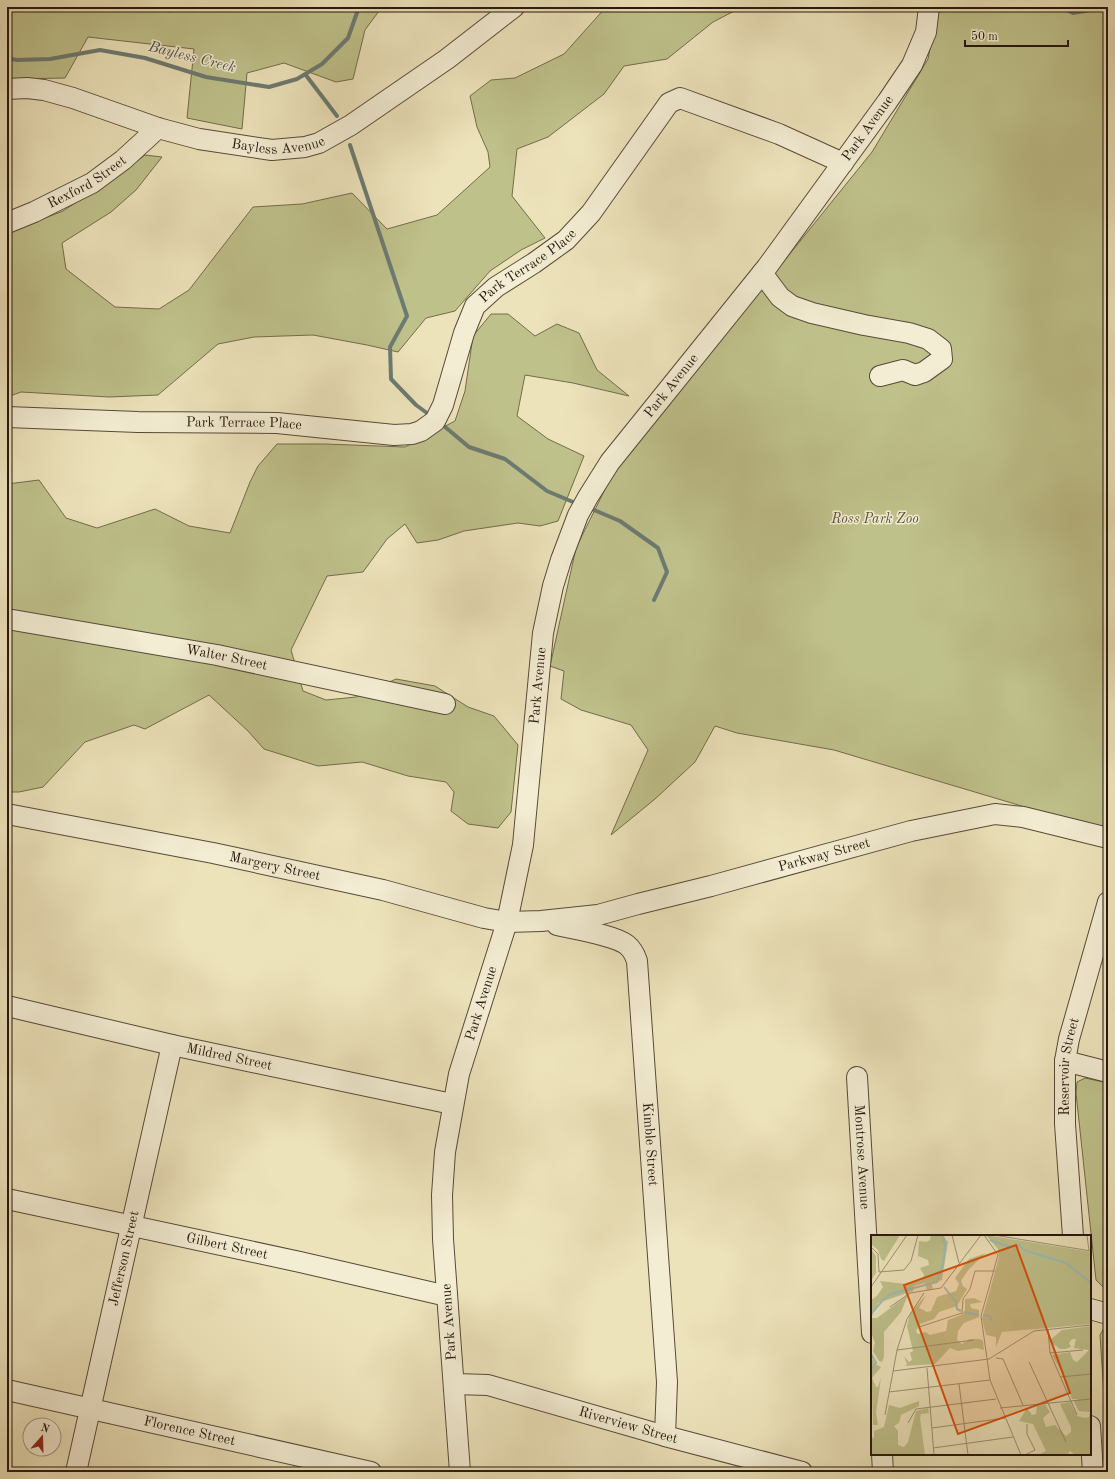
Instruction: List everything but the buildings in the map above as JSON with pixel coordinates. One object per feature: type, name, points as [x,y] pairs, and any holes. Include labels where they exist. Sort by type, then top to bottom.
[{"type":"street","name":"Bayless Avenue","points":[[7,89],[27,88],[44,90],[73,98],[158,128],[198,139],[272,150],[305,147],[319,143],[351,125],[447,59],[514,7]]},
{"type":"street","name":"Park Avenue","points":[[460,1472],[447,1296],[442,1196],[445,1152],[452,1104],[459,1074],[508,922],[523,844],[543,633],[553,586],[561,560],[578,516],[610,462],[762,273],[888,102],[912,65],[926,32],[929,7]]},
{"type":"street","name":"Park Terrace Place","points":[[7,416],[138,422],[277,423],[394,435],[412,434],[421,431],[435,421],[443,405],[464,333],[476,306],[496,287],[534,263],[566,240],[591,213],[669,103],[680,98],[779,134],[843,163]]},
{"type":"street","name":"Rexford Street","points":[[7,223],[34,212],[92,183],[123,160],[158,128]]},
{"type":"street","points":[[762,273],[780,297],[792,306],[812,313],[864,325],[909,333],[928,339],[941,349],[942,359],[924,372],[915,375],[903,370],[880,376]]},
{"type":"street","name":"Walter Street","points":[[7,619],[217,656],[445,704]]},
{"type":"street","name":"Margery Street","points":[[7,814],[221,855],[383,890],[484,918],[508,922],[542,922]]},
{"type":"street","name":"Parkway Street","points":[[542,922],[598,916],[911,831],[995,814],[1023,817],[1108,838]]},
{"type":"street","name":"Reservoir Street","points":[[1073,1235],[1065,1124],[1065,1061],[1069,1039],[1108,902]]},
{"type":"street","name":"Kimble Street","points":[[542,922],[611,938],[627,944],[634,952],[637,961],[667,1382],[665,1436]]},
{"type":"street","name":"Mildred Street","points":[[7,1006],[172,1045],[452,1104]]},
{"type":"street","name":"Jefferson Street","points":[[76,1472],[130,1225],[172,1045]]},
{"type":"street","points":[[1065,1061],[1108,1072]]},
{"type":"street","name":"Montrose Avenue","points":[[857,1077],[871,1317]]},
{"type":"street","name":"Gilbert Street","points":[[7,1199],[300,1262],[447,1296]]},
{"type":"street","points":[[1091,1309],[1108,1314]]},
{"type":"street","name":"Riverview Street","points":[[454,1384],[488,1385],[665,1436],[802,1472]]},
{"type":"street","name":"Florence Street","points":[[7,1390],[371,1472]]},
{"type":"street","points":[[1091,1441],[1093,1472]]},
{"type":"street","points":[[882,1455],[883,1472]]},
{"type":"green space","points":[[7,7],[129,7],[171,12],[176,7],[382,7],[365,30],[353,79],[336,82],[284,63],[247,73],[242,129],[187,118],[194,49],[88,37],[65,78],[7,79]]},
{"type":"green space","points":[[606,7],[742,7],[713,22],[667,59],[624,66],[604,94],[548,137],[517,149],[512,196],[545,238],[521,250],[490,271],[455,311],[426,318],[398,352],[313,335],[254,337],[218,344],[158,395],[109,397],[21,392],[7,397],[7,233],[63,211],[127,169],[145,155],[162,157],[136,190],[111,212],[62,243],[66,269],[115,307],[159,309],[189,290],[253,207],[302,204],[352,193],[387,229],[437,215],[490,167],[488,152],[477,127],[470,96],[491,80],[515,78],[564,54]]},
{"type":"green space","name":"Ross Park Zoo","points":[[938,7],[1108,7],[1108,828],[1025,807],[834,750],[737,733],[715,726],[695,762],[655,799],[611,835],[648,750],[631,725],[581,710],[561,699],[564,671],[550,666],[576,548],[613,473],[872,152],[928,59]]},
{"type":"green space","points":[[491,314],[508,314],[535,336],[557,324],[579,333],[597,370],[629,396],[573,383],[525,375],[517,416],[548,439],[584,456],[558,521],[540,526],[518,523],[464,531],[438,540],[417,543],[405,524],[387,539],[363,572],[327,576],[291,650],[303,691],[326,700],[356,697],[396,679],[435,686],[468,707],[494,716],[518,745],[511,812],[498,828],[468,824],[451,811],[454,792],[446,782],[408,776],[362,762],[318,766],[264,749],[248,731],[209,695],[145,729],[134,725],[85,742],[43,787],[19,792],[7,792],[7,484],[39,480],[66,518],[97,528],[155,509],[189,526],[230,533],[250,482],[258,466],[277,444],[405,447],[455,421],[465,391],[473,336]]},
{"type":"green space","points":[[1085,1078],[1108,1083],[1108,1292],[1096,1280],[1076,1093],[1077,1082]]},
{"type":"green space","points":[[1108,1326],[1108,1455],[1100,1335],[1104,1328]]},
{"type":"waterway","name":"Bayless Creek","points":[[7,58],[17,60],[50,59],[100,50],[145,58],[206,77],[269,87],[297,79],[322,64],[348,38],[359,7]]},
{"type":"waterway","points":[[1061,7],[1073,13],[1108,8]]},
{"type":"waterway","points":[[305,74],[337,116]]},
{"type":"waterway","points":[[350,145],[407,316],[390,347],[391,379],[416,405],[427,413]]},
{"type":"waterway","points":[[444,426],[469,447],[505,459],[547,491],[573,502]]},
{"type":"waterway","points":[[594,510],[620,521],[658,548],[667,572],[654,600]]}]
